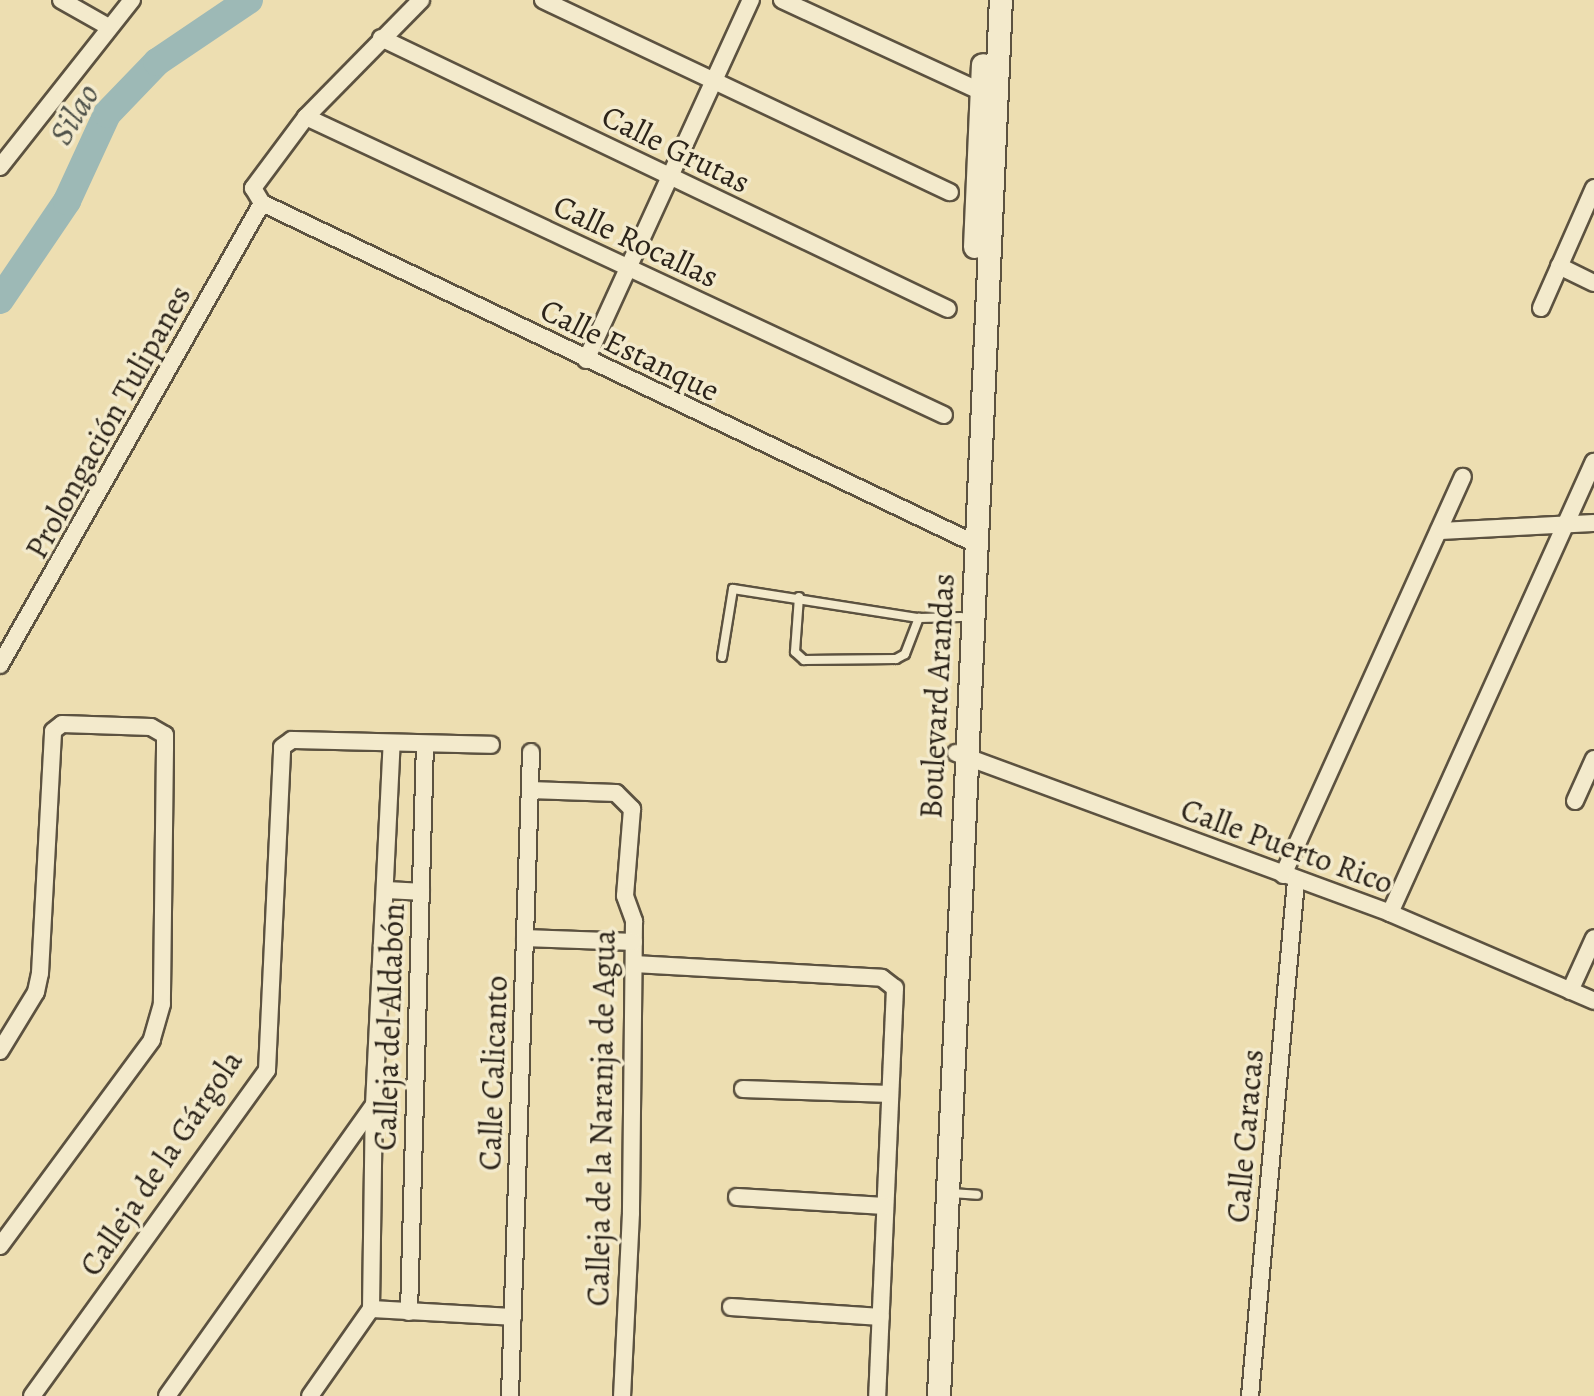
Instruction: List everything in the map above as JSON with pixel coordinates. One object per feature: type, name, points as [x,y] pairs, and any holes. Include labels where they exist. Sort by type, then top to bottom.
[{"type":"main road","name":"Boulevard Arandas","points":[[939,1396],[943,1193],[989,96],[987,0]]},
{"type":"main road","name":"Boulevard Arandas","points":[[989,96],[1001,0]]},
{"type":"main road","name":"Boulevard Arandas","points":[[961,755],[961,617],[970,542]]},
{"type":"main road","name":"Boulevard Arandas","points":[[928,1396],[943,1193]]},
{"type":"street","points":[[61,0],[107,26]]},
{"type":"street","points":[[0,167],[107,26],[132,0]]},
{"type":"street","points":[[262,203],[253,188],[306,117],[421,0]]},
{"type":"street","points":[[543,0],[711,82],[950,192]]},
{"type":"street","points":[[586,360],[751,0]]},
{"type":"street","points":[[782,0],[989,96]]},
{"type":"street","name":"Calle Grutas","points":[[381,38],[948,309]]},
{"type":"street","name":"Calle Rocallas","points":[[306,117],[944,415]]},
{"type":"street","points":[[1541,308],[1594,188]]},
{"type":"street","name":"Calle Estanque","points":[[262,203],[970,542]]},
{"type":"street","name":"Prolongación Tulipanes","points":[[0,665],[262,203]]},
{"type":"street","points":[[1559,266],[1594,283]]},
{"type":"street","points":[[1390,913],[1563,527],[1592,471]]},
{"type":"street","name":"Calle Caracas","points":[[1250,1396],[1289,878],[1463,477]]},
{"type":"street","points":[[1439,531],[1594,523]]},
{"type":"street","points":[[0,1051],[36,992],[53,731],[62,724],[151,727],[165,735],[162,1004],[152,1040],[0,1246]]},
{"type":"street","name":"Calleja de la Gárgola","points":[[32,1396],[267,1070],[282,747],[292,740],[392,743]]},
{"type":"street","points":[[392,743],[491,745]]},
{"type":"street","name":"Calleja del Aldabón","points":[[371,1309],[374,1105],[392,743]]},
{"type":"street","name":"Calleja del Aldabón","points":[[409,1312],[425,744]]},
{"type":"street","name":"Calle Calicanto","points":[[510,1396],[531,752]]},
{"type":"street","name":"Calle Puerto Rico","points":[[961,755],[1390,913],[1594,1001]]},
{"type":"street","points":[[1575,801],[1594,759]]},
{"type":"street","name":"Calleja de la Naranja de Agua","points":[[530,790],[625,797],[632,809],[625,896],[634,942],[631,1213],[622,1396]]},
{"type":"street","points":[[385,890],[421,892]]},
{"type":"street","points":[[525,938],[634,942]]},
{"type":"street","points":[[1570,991],[1594,938]]},
{"type":"street","points":[[634,964],[890,982],[895,988],[877,1396]]},
{"type":"street","points":[[743,1089],[890,1094]]},
{"type":"street","points":[[167,1396],[374,1105]]},
{"type":"street","points":[[737,1197],[885,1206]]},
{"type":"street","points":[[731,1307],[881,1317]]},
{"type":"street","points":[[310,1396],[371,1309],[513,1317]]},
{"type":"lane","points":[[722,657],[733,589],[919,618],[961,617]]},
{"type":"lane","points":[[799,597],[795,652],[804,660],[896,659],[905,654],[919,618]]},
{"type":"lane","points":[[943,1193],[977,1195]]},
{"type":"waterway","name":"Silao","points":[[0,300],[67,201],[107,114],[157,62],[249,0]]}]
